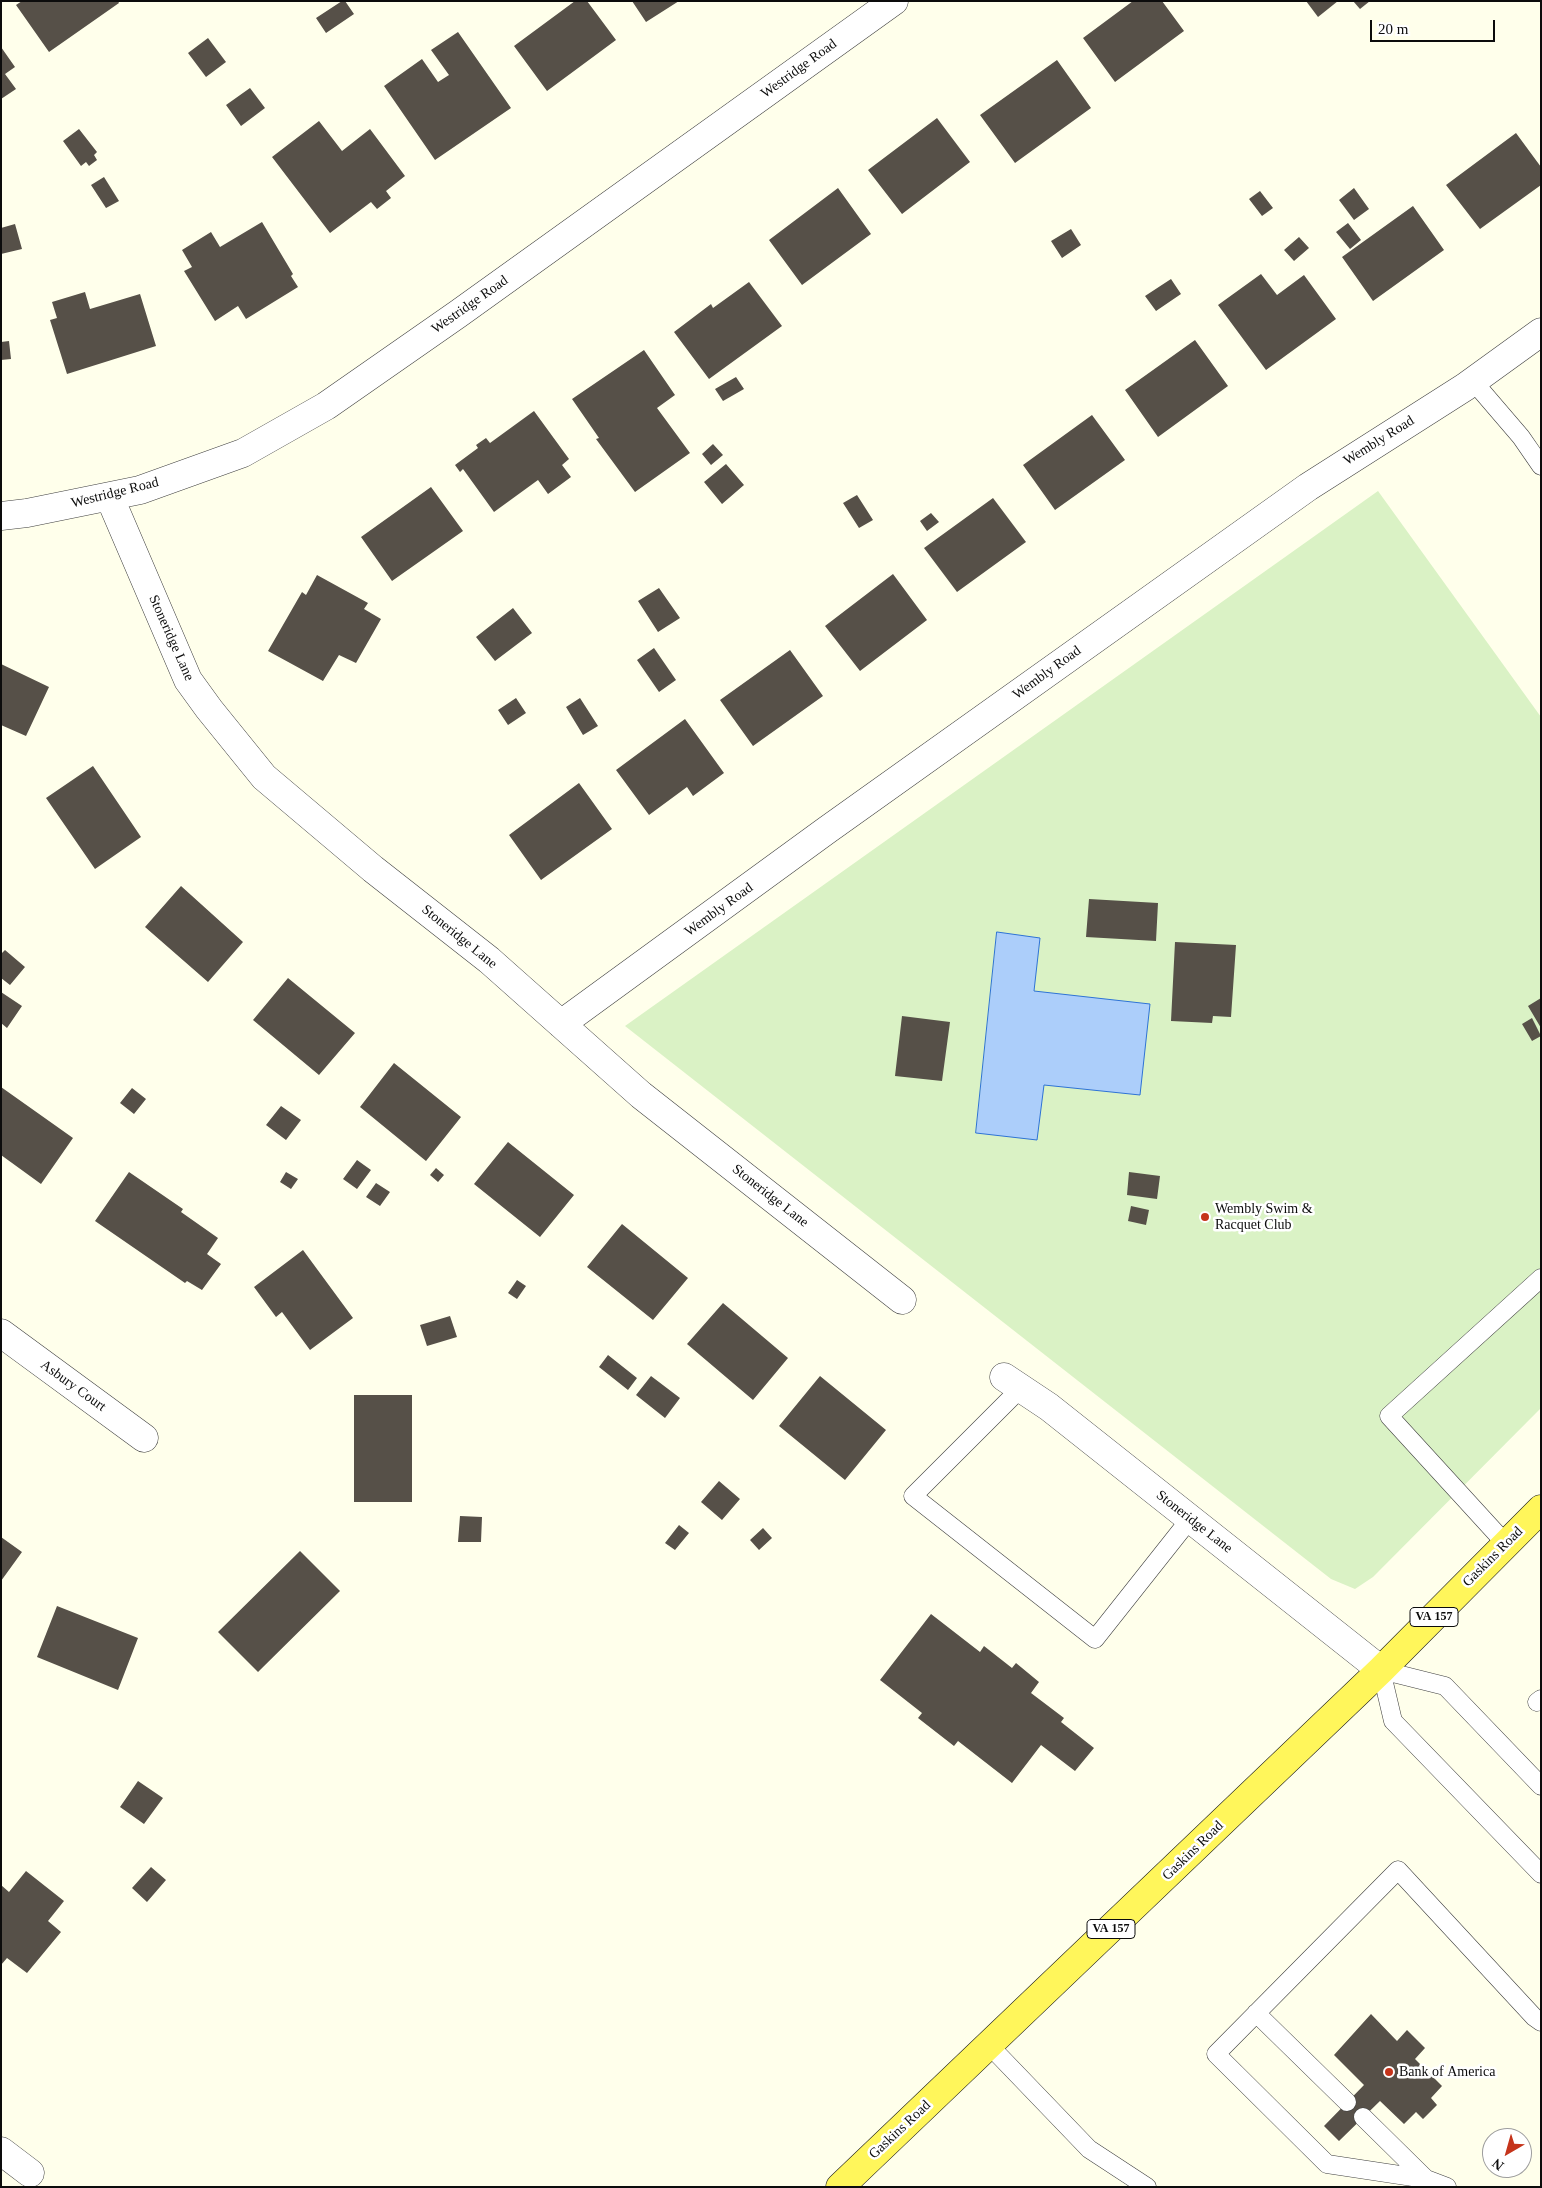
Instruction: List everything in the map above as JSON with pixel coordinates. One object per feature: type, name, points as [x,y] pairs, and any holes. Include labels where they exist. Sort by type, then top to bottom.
[{"type":"main road","name":"Gaskins Road","points":[[840,2187],[1382,1670],[1541,1509]]},
{"type":"street","name":"Westridge Road","points":[[1,516],[110,498],[140,490],[242,453],[326,406],[474,303],[894,1]]},
{"type":"street","name":"Wembly Road","points":[[561,1024],[1308,487],[1473,381],[1541,332]]},
{"type":"street","name":"Stoneridge Lane","points":[[110,498],[188,680],[264,777],[373,869],[488,960],[641,1095],[902,1300]]},
{"type":"street","name":"Asbury Court","points":[[1,1334],[144,1438]]},
{"type":"street","name":"Stoneridge Lane","points":[[1013,1382],[1049,1407],[1382,1670]]},
{"type":"street","points":[[1,2151],[30,2173]]},
{"type":"lane","points":[[1473,381],[1521,437],[1541,466]]},
{"type":"lane","points":[[1506,1544],[1389,1416],[1541,1278]]},
{"type":"lane","points":[[1013,1382],[913,1496],[1087,1633],[1095,1639],[1190,1519]]},
{"type":"lane","points":[[1541,1786],[1445,1686],[1382,1670],[1393,1721],[1541,1874]]},
{"type":"lane","points":[[1447,2187],[1426,2179],[1327,2164],[1216,2054],[1398,1870],[1534,2018],[1541,2022]]},
{"type":"lane","points":[[1256,2013],[1347,2102]]},
{"type":"lane","points":[[989,2045],[1089,2149],[1147,2187]]},
{"type":"lane","points":[[1363,2117],[1426,2179]]},
{"type":"green space","name":"Wembly Swim & Racquet Club","points":[[1378,491],[1541,717],[1541,1408],[1373,1577],[1355,1589],[1331,1579],[625,1026]]},
{"type":"water","points":[[997,932],[1040,938],[1034,991],[1150,1004],[1140,1095],[1044,1085],[1037,1140],[976,1133]]},
{"type":"building","points":[[22,1],[118,1],[119,3],[49,52],[16,5]]},
{"type":"building","points":[[342,1],[345,1],[354,14],[326,33],[316,18]]},
{"type":"building","points":[[575,1],[587,1],[616,40],[547,91],[514,46]]},
{"type":"building","points":[[632,1],[679,1],[646,22]]},
{"type":"building","points":[[1133,1],[1162,1],[1184,31],[1115,82],[1083,38]]},
{"type":"building","points":[[1306,1],[1338,1],[1318,17]]},
{"type":"building","points":[[1353,1],[1370,1],[1360,9]]},
{"type":"building","points":[[458,32],[511,108],[435,160],[384,86],[422,59],[438,82],[449,75],[431,50]]},
{"type":"building","points":[[208,38],[226,62],[206,77],[188,53]]},
{"type":"building","points":[[1,47],[15,67],[5,74],[16,89],[1,99]]},
{"type":"building","points":[[1057,60],[1091,108],[1015,163],[980,115]]},
{"type":"building","points":[[250,88],[265,108],[241,126],[226,105]]},
{"type":"building","points":[[937,118],[970,162],[902,214],[868,170]]},
{"type":"building","points":[[319,121],[342,151],[370,129],[405,176],[386,191],[391,198],[377,209],[371,202],[330,233],[272,157]]},
{"type":"building","points":[[79,129],[97,152],[94,155],[97,160],[89,166],[86,162],[81,166],[63,141]]},
{"type":"building","points":[[1516,133],[1541,167],[1541,185],[1480,229],[1446,185]]},
{"type":"building","points":[[104,177],[119,201],[106,208],[91,185]]},
{"type":"building","points":[[838,188],[871,234],[802,285],[769,240]]},
{"type":"building","points":[[1354,188],[1369,209],[1354,220],[1339,200]]},
{"type":"building","points":[[1260,191],[1273,208],[1262,216],[1249,199]]},
{"type":"building","points":[[1413,206],[1444,250],[1373,301],[1342,257]]},
{"type":"building","points":[[262,222],[293,274],[291,276],[298,287],[246,319],[238,306],[215,321],[184,271],[192,267],[182,250],[211,232],[220,247]]},
{"type":"building","points":[[1348,223],[1361,240],[1350,249],[1336,232]]},
{"type":"building","points":[[15,224],[22,249],[1,254],[1,228]]},
{"type":"building","points":[[1071,229],[1081,245],[1062,258],[1051,241]]},
{"type":"building","points":[[1299,237],[1309,248],[1294,261],[1284,250]]},
{"type":"building","points":[[1261,274],[1277,295],[1304,275],[1336,319],[1266,370],[1218,305]]},
{"type":"building","points":[[1171,279],[1181,294],[1156,311],[1145,296]]},
{"type":"building","points":[[749,282],[782,326],[709,379],[674,332],[711,304],[713,308]]},
{"type":"building","points":[[85,292],[90,309],[140,294],[156,346],[67,374],[50,320],[57,318],[52,302]]},
{"type":"building","points":[[1195,340],[1228,386],[1158,437],[1125,390]]},
{"type":"building","points":[[9,341],[11,359],[1,360],[1,342]]},
{"type":"building","points":[[644,350],[675,395],[657,408],[690,453],[635,492],[596,439],[599,438],[572,399]]},
{"type":"building","points":[[736,377],[744,389],[723,401],[715,389]]},
{"type":"building","points":[[534,411],[569,459],[562,465],[571,477],[548,494],[538,480],[494,512],[463,469],[460,472],[455,465],[478,448],[476,445],[486,438],[490,443]]},
{"type":"building","points":[[1092,415],[1125,460],[1055,510],[1023,465]]},
{"type":"building","points":[[713,444],[723,455],[711,465],[702,454]]},
{"type":"building","points":[[726,464],[744,485],[722,504],[704,482]]},
{"type":"building","points":[[431,487],[463,531],[392,581],[361,537]]},
{"type":"building","points":[[857,495],[873,520],[859,528],[843,503]]},
{"type":"building","points":[[993,498],[1026,542],[957,592],[924,548]]},
{"type":"building","points":[[931,513],[939,522],[927,531],[920,521]]},
{"type":"building","points":[[893,574],[927,620],[860,671],[825,626]]},
{"type":"building","points":[[317,575],[368,603],[364,609],[381,619],[356,663],[339,655],[323,681],[268,651],[302,592],[306,595]]},
{"type":"building","points":[[659,588],[680,618],[658,632],[638,601]]},
{"type":"building","points":[[513,608],[532,633],[495,661],[476,637]]},
{"type":"building","points":[[654,648],[676,680],[659,692],[637,660]]},
{"type":"building","points":[[790,650],[823,696],[753,746],[720,700]]},
{"type":"building","points":[[1,664],[49,687],[26,736],[1,725]]},
{"type":"building","points":[[516,698],[526,713],[508,725],[498,710]]},
{"type":"building","points":[[580,698],[598,726],[583,735],[566,707]]},
{"type":"building","points":[[685,719],[724,773],[693,796],[687,787],[649,815],[616,770]]},
{"type":"building","points":[[93,766],[141,837],[95,869],[46,798]]},
{"type":"building","points":[[579,783],[612,829],[541,880],[509,835]]},
{"type":"building","points":[[181,886],[243,942],[208,982],[145,927]]},
{"type":"building","points":[[1089,899],[1158,903],[1156,941],[1086,937]]},
{"type":"building","points":[[1175,942],[1236,945],[1231,1017],[1213,1016],[1212,1023],[1171,1021]]},
{"type":"building","points":[[5,950],[25,967],[10,985],[1,978],[1,954]]},
{"type":"building","points":[[288,978],[355,1033],[319,1075],[253,1020]]},
{"type":"building","points":[[1,992],[22,1006],[7,1028],[1,1023]]},
{"type":"building","points":[[1541,998],[1541,1028],[1528,1006]]},
{"type":"building","points":[[902,1016],[950,1022],[942,1081],[895,1076]]},
{"type":"building","points":[[1532,1018],[1541,1036],[1532,1041],[1522,1024]]},
{"type":"building","points":[[394,1063],[461,1117],[426,1161],[360,1107]]},
{"type":"building","points":[[1,1087],[73,1138],[41,1184],[1,1155]]},
{"type":"building","points":[[132,1088],[146,1099],[134,1114],[120,1103]]},
{"type":"building","points":[[281,1106],[301,1120],[286,1140],[266,1125]]},
{"type":"building","points":[[508,1142],[574,1195],[540,1237],[474,1184]]},
{"type":"building","points":[[357,1160],[371,1170],[357,1189],[343,1179]]},
{"type":"building","points":[[436,1168],[444,1175],[438,1182],[430,1175]]},
{"type":"building","points":[[129,1172],[183,1209],[181,1212],[218,1238],[207,1254],[221,1264],[202,1290],[187,1281],[185,1283],[95,1221]]},
{"type":"building","points":[[286,1172],[298,1179],[291,1189],[280,1182]]},
{"type":"building","points":[[1129,1172],[1160,1176],[1157,1199],[1127,1195]]},
{"type":"building","points":[[376,1183],[390,1192],[380,1206],[366,1197]]},
{"type":"building","points":[[1131,1206],[1149,1210],[1146,1225],[1128,1221]]},
{"type":"building","points":[[622,1224],[688,1278],[653,1320],[587,1267]]},
{"type":"building","points":[[303,1250],[353,1318],[310,1350],[282,1312],[276,1317],[254,1287]]},
{"type":"building","points":[[517,1280],[526,1286],[517,1299],[508,1293]]},
{"type":"building","points":[[723,1303],[788,1358],[753,1400],[687,1344]]},
{"type":"building","points":[[450,1316],[457,1337],[427,1346],[420,1325]]},
{"type":"building","points":[[608,1355],[637,1378],[628,1390],[599,1367]]},
{"type":"building","points":[[651,1376],[680,1398],[665,1418],[636,1395]]},
{"type":"building","points":[[820,1376],[886,1430],[845,1480],[779,1426]]},
{"type":"building","points":[[354,1395],[412,1395],[412,1502],[354,1502]]},
{"type":"building","points":[[719,1481],[740,1499],[722,1520],[701,1502]]},
{"type":"building","points":[[460,1516],[482,1517],[481,1542],[458,1542]]},
{"type":"building","points":[[679,1525],[689,1533],[675,1550],[665,1543]]},
{"type":"building","points":[[763,1528],[772,1538],[759,1550],[750,1540]]},
{"type":"building","points":[[1,1537],[22,1552],[1,1581]]},
{"type":"building","points":[[300,1551],[340,1591],[258,1672],[218,1632]]},
{"type":"building","points":[[57,1606],[138,1638],[118,1690],[37,1657]]},
{"type":"building","points":[[931,1614],[980,1652],[984,1646],[1012,1668],[1016,1663],[1039,1682],[1031,1693],[1064,1718],[1061,1722],[1094,1748],[1075,1771],[1041,1745],[1012,1783],[958,1741],[954,1746],[918,1718],[922,1713],[880,1680]]},
{"type":"building","points":[[138,1781],[163,1798],[144,1824],[120,1807]]},
{"type":"building","points":[[151,1867],[166,1880],[147,1902],[132,1888]]},
{"type":"building","points":[[26,1871],[64,1901],[48,1921],[61,1932],[27,1973],[7,1958],[1,1965],[1,1885],[9,1892]]},
{"type":"building","name":"Bank of America","points":[[1371,2014],[1397,2041],[1407,2030],[1425,2048],[1415,2059],[1442,2086],[1431,2098],[1437,2105],[1423,2119],[1416,2112],[1404,2124],[1380,2101],[1339,2141],[1324,2126],[1364,2085],[1334,2055]]},
{"type":"place","name":"Wembly Swim & Racquet Club","points":[[1205,1217]]},
{"type":"place","name":"Bank of America","points":[[1389,2072]]}]
